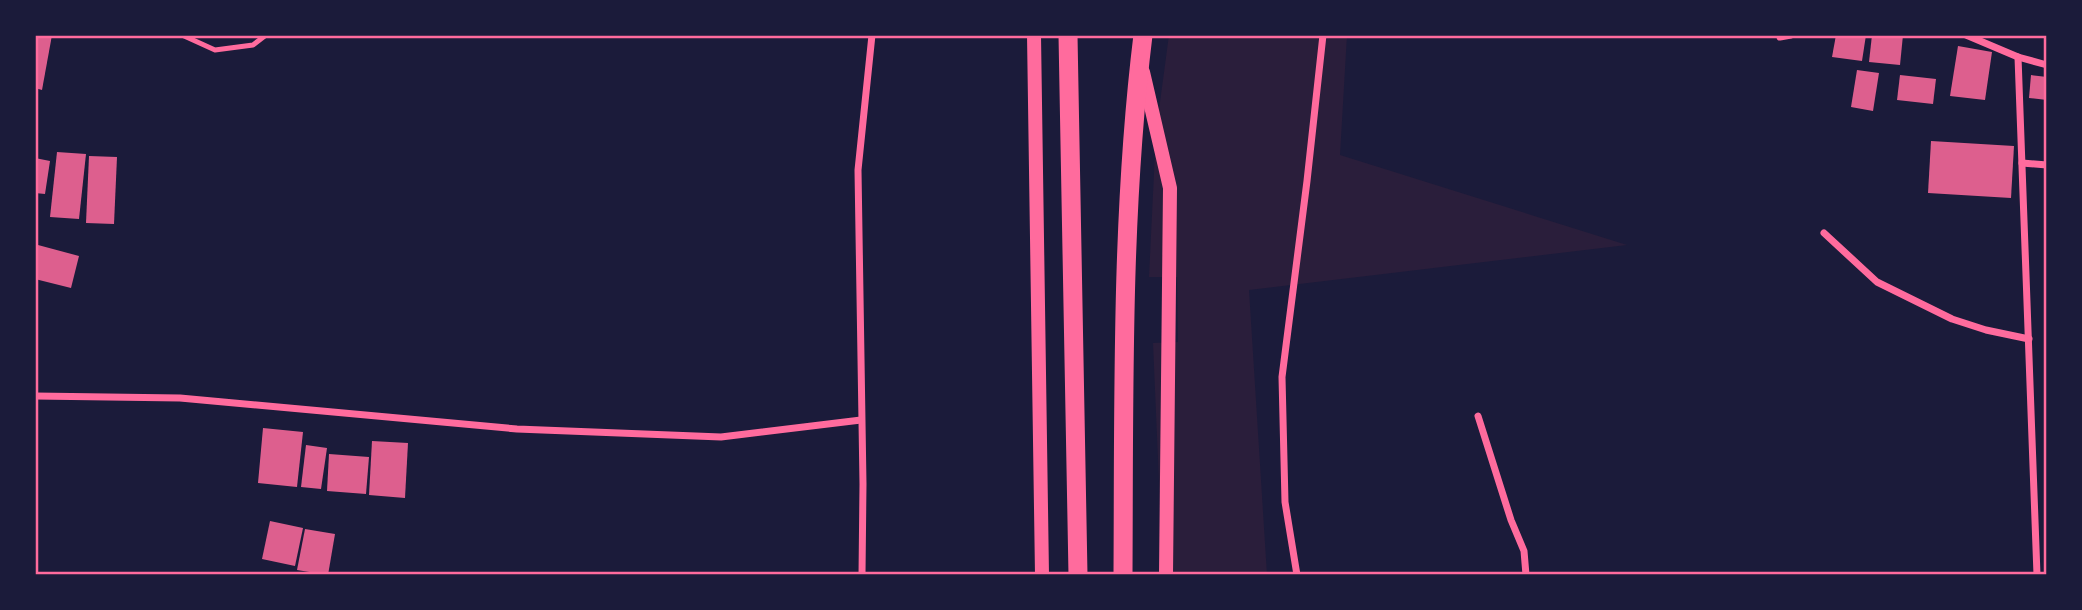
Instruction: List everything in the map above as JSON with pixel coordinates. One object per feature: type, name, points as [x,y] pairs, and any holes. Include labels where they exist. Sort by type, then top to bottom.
[{"type":"highway","points":[[1068,35],[1078,575]]},
{"type":"highway","points":[[1123,575],[1128,209],[1143,35]]},
{"type":"main road","points":[[1034,35],[1042,575]]},
{"type":"main road","points":[[1140,61],[1170,188],[1166,575]]},
{"type":"street","points":[[862,575],[858,170],[872,35]]},
{"type":"street","points":[[1297,575],[1285,502],[1282,377],[1323,35]]},
{"type":"street","points":[[1780,37],[1791,35]]},
{"type":"street","points":[[1966,35],[2018,57],[2047,65]]},
{"type":"street","points":[[2018,57],[2038,575]]},
{"type":"street","points":[[2022,163],[2047,165]]},
{"type":"street","points":[[1824,233],[1877,282],[1952,318],[1986,330],[2029,339]]},
{"type":"street","points":[[35,396],[180,398],[517,429],[721,437],[861,420]]},
{"type":"street","points":[[1478,416],[1511,520],[1524,551],[1526,575]]},
{"type":"lane","points":[[182,35],[215,50],[253,45],[266,35]]},
{"type":"shaded area","points":[[1169,35],[1347,35],[1340,155],[1627,245],[1249,290],[1267,575],[1163,575],[1153,343],[1178,342],[1177,277],[1149,277],[1156,132]]},
{"type":"building","points":[[35,35],[52,35],[42,90],[35,88]]},
{"type":"building","points":[[1836,35],[1866,35],[1862,61],[1832,57]]},
{"type":"building","points":[[1872,35],[1903,35],[1900,65],[1869,62]]},
{"type":"building","points":[[1958,46],[1992,52],[1985,100],[1950,96]]},
{"type":"building","points":[[1857,70],[1879,73],[1873,111],[1851,107]]},
{"type":"building","points":[[1900,75],[1936,79],[1933,104],[1897,100]]},
{"type":"building","points":[[2031,75],[2047,77],[2047,100],[2029,98]]},
{"type":"building","points":[[1931,141],[2014,146],[2011,198],[1928,193]]},
{"type":"building","points":[[57,152],[86,154],[79,219],[50,217]]},
{"type":"building","points":[[89,156],[117,157],[114,224],[86,223]]},
{"type":"building","points":[[35,158],[50,161],[45,194],[35,193]]},
{"type":"building","points":[[38,245],[79,256],[71,288],[35,279]]},
{"type":"building","points":[[263,428],[303,432],[297,487],[258,483]]},
{"type":"building","points":[[372,441],[408,443],[405,498],[369,495]]},
{"type":"building","points":[[306,445],[327,448],[321,489],[301,487]]},
{"type":"building","points":[[329,454],[369,457],[366,494],[327,491]]},
{"type":"building","points":[[270,521],[303,528],[295,566],[262,559]]},
{"type":"building","points":[[305,529],[335,534],[328,575],[297,570]]}]
